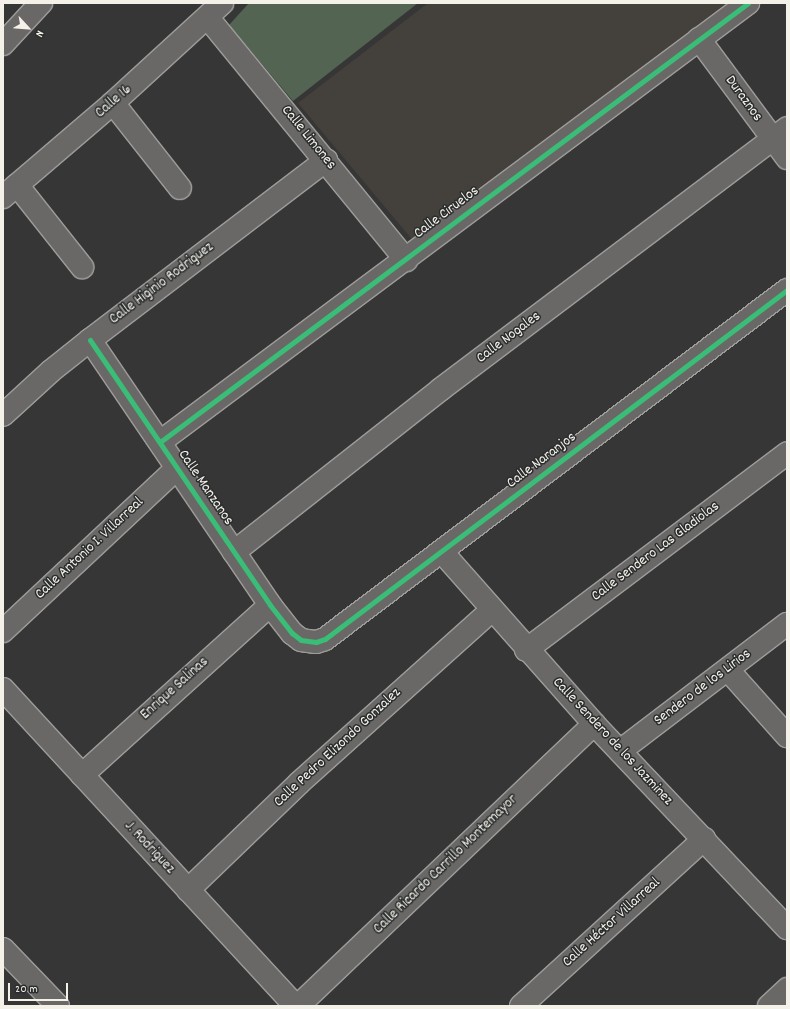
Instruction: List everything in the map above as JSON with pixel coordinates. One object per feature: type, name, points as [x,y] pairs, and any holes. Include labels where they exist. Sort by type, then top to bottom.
[{"type":"street","points":[[3,44],[41,3]]},
{"type":"street","name":"Calle Ciruelos","points":[[160,442],[406,260],[748,3]]},
{"type":"street","name":"Calle 16","points":[[10,191],[113,103],[215,10]]},
{"type":"street","name":"Calle Limones","points":[[215,10],[326,160],[406,260]]},
{"type":"street","name":"Duraznos","points":[[699,39],[780,134],[787,158]]},
{"type":"street","points":[[113,103],[180,188]]},
{"type":"street","name":"Calle Nogales","points":[[234,552],[441,389],[780,134]]},
{"type":"street","name":"Calle Higinio Rodriguez","points":[[3,415],[90,340],[326,160]]},
{"type":"street","points":[[10,191],[82,267]]},
{"type":"street","name":"Calle Naranjos","points":[[308,643],[325,639],[787,290]]},
{"type":"street","name":"Calle Manzanos","points":[[90,340],[270,605],[292,633],[308,643]]},
{"type":"street","name":"Calle Sendero Las Gladiolas","points":[[526,650],[787,453]]},
{"type":"street","name":"Calle Antonio I. Villarreal","points":[[3,631],[177,468]]},
{"type":"street","name":"Calle Sendero de los Jazminez","points":[[442,552],[526,650],[787,928]]},
{"type":"street","name":"Enrique Salinas","points":[[82,775],[270,605]]},
{"type":"street","name":"Calle Pedro Elizondo Gonzalez","points":[[188,890],[305,777],[491,610]]},
{"type":"street","name":"Sendero de los Lirios","points":[[620,751],[787,624]]},
{"type":"street","points":[[728,670],[787,736]]},
{"type":"street","name":"J. Rodriguez","points":[[3,689],[297,1006]]},
{"type":"street","name":"Calle Ricardo Carrillo Montemayor","points":[[297,1006],[594,724]]},
{"type":"street","name":"Calle Héctor Villarreal","points":[[521,1006],[704,839]]},
{"type":"street","points":[[3,949],[58,1006]]},
{"type":"street","points":[[769,1006],[787,989]]},
{"type":"shaded area","points":[[428,3],[737,3],[415,243],[298,103]]},
{"type":"green space","points":[[249,3],[418,3],[293,101],[229,25]]},
{"type":"cycle path","points":[[160,442],[748,3]]},
{"type":"cycle path","points":[[90,340],[270,605],[292,633],[301,640],[316,642],[325,639],[787,290]]}]
